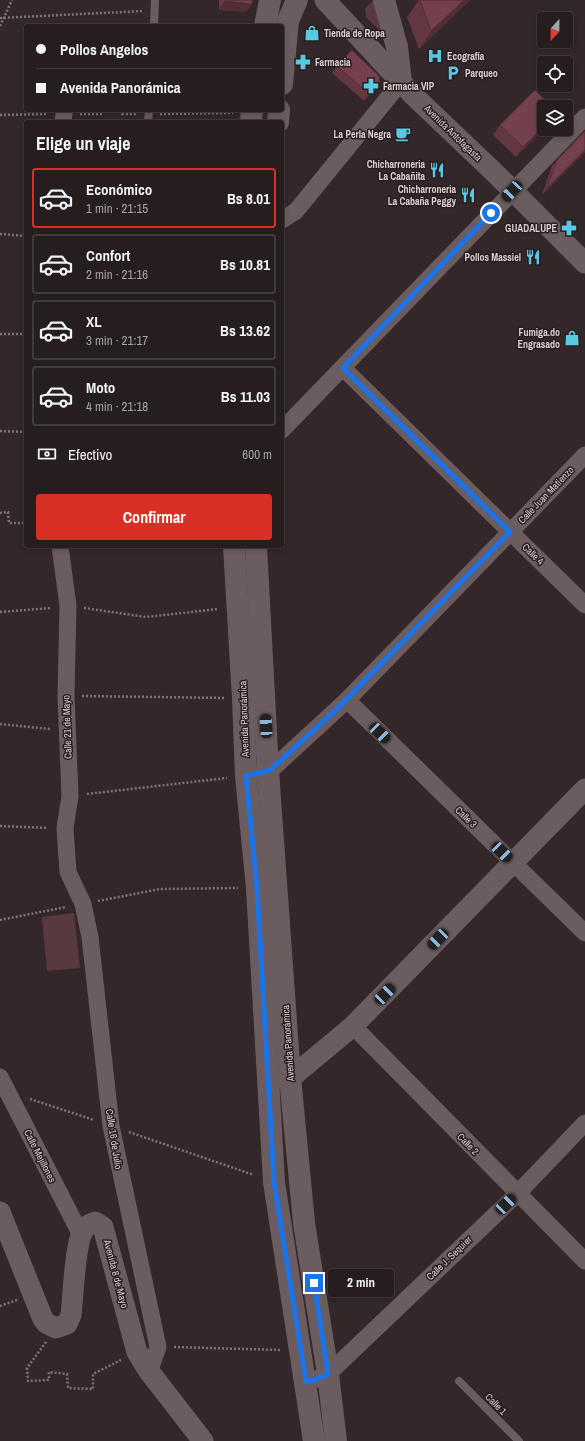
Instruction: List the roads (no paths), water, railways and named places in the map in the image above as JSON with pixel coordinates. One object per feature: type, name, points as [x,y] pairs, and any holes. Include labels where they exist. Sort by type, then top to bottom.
[{"type":"main road","points":[[265,24],[270,0]]},
{"type":"main road","points":[[284,63],[288,21],[297,0]]},
{"type":"main road","points":[[384,0],[396,47],[401,82]]},
{"type":"main road","name":"Avenida Panorámica","points":[[234,548],[246,776],[257,888],[274,1182],[314,1441]]},
{"type":"main road","name":"Avenida Panorámica","points":[[256,548],[268,771],[290,1077],[304,1223],[328,1374],[336,1441]]},
{"type":"street","name":"Avenida Antofagasta","points":[[325,0],[401,82],[585,263]]},
{"type":"street","points":[[284,219],[296,211],[401,82]]},
{"type":"street","points":[[284,428],[512,191],[585,118]]},
{"type":"street","name":"Calle 4","points":[[343,368],[585,605]]},
{"type":"street","name":"Calle Juan Matienzo","points":[[246,776],[268,771],[347,700],[585,455]]},
{"type":"street","name":"Calle 21 de Mayo","points":[[60,548],[68,606],[66,730],[70,796],[65,828],[68,872],[83,904]]},
{"type":"street","name":"Calle 3","points":[[347,700],[585,933]]},
{"type":"street","points":[[268,1078],[290,1077],[353,1026],[585,789]]},
{"type":"street","name":"Calle 16 de Julio","points":[[83,904],[91,945],[111,1126],[158,1347],[152,1364],[148,1370]]},
{"type":"street","name":"Calle 2","points":[[353,1026],[517,1194],[585,1261]]},
{"type":"street","name":"Calle Mejillones","points":[[3,1084],[81,1235]]},
{"type":"street","name":"Calle J. Sequier","points":[[306,1382],[328,1374],[517,1194],[585,1123]]},
{"type":"street","points":[[0,1212],[43,1319],[46,1323],[56,1328],[67,1324],[71,1315],[81,1235]]},
{"type":"street","name":"Avenida 8 de Mayo","points":[[81,1235],[86,1226],[95,1222],[101,1225],[105,1231],[137,1352],[148,1370],[204,1441]]},
{"type":"lane","points":[[154,24],[155,0]]},
{"type":"lane","name":"Calle 1","points":[[459,1382],[519,1441]]},
{"type":"place","name":"Tienda de Ropa","points":[[312,33]]},
{"type":"place","name":"Ecografía","points":[[435,56]]},
{"type":"place","name":"Farmacia","points":[[303,62]]},
{"type":"place","name":"Parqueo","points":[[453,73]]},
{"type":"place","name":"Farmacia VIP","points":[[371,86]]},
{"type":"place","name":"La Perla Negra","points":[[403,134]]},
{"type":"place","name":"Chicharroneria La Cabañita","points":[[437,170]]},
{"type":"place","name":"Chicharroneria La Cabaña Peggy","points":[[468,195]]},
{"type":"place","name":"GUADALUPE","points":[[569,228]]},
{"type":"place","name":"Pollos Massiel","points":[[533,257]]},
{"type":"place","name":"Fumiga.do Engrasado","points":[[572,338]]}]
